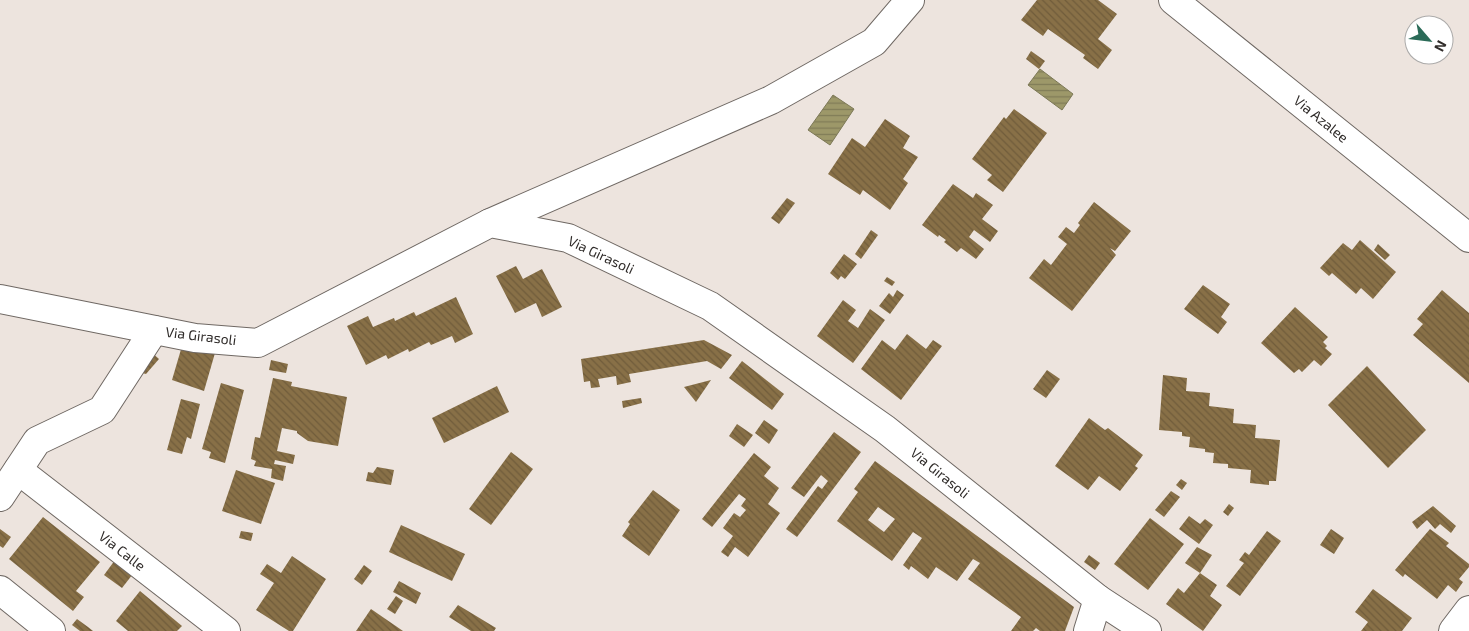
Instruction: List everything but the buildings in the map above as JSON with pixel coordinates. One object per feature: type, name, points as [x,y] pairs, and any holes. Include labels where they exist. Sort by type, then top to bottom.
[{"type":"street","points":[[490,222],[771,100],[874,42],[910,0]]},
{"type":"street","name":"Via Azalee","points":[[1173,0],[1469,238]]},
{"type":"street","name":"Via Girasoli","points":[[0,299],[195,338],[258,343],[490,222],[568,238],[710,306],[885,429],[1098,600],[1147,631]]},
{"type":"street","points":[[0,497],[37,441],[102,410],[154,330]]},
{"type":"street","name":"Via Calle","points":[[18,470],[226,631]]},
{"type":"street","points":[[0,590],[51,631]]},
{"type":"street","points":[[1088,631],[1098,600]]},
{"type":"street","points":[[1453,631],[1469,610]]},
{"type":"shaded area","points":[[1040,69],[1073,94],[1062,110],[1028,85]]},
{"type":"shaded area","points":[[833,95],[854,109],[830,145],[808,130]]}]
